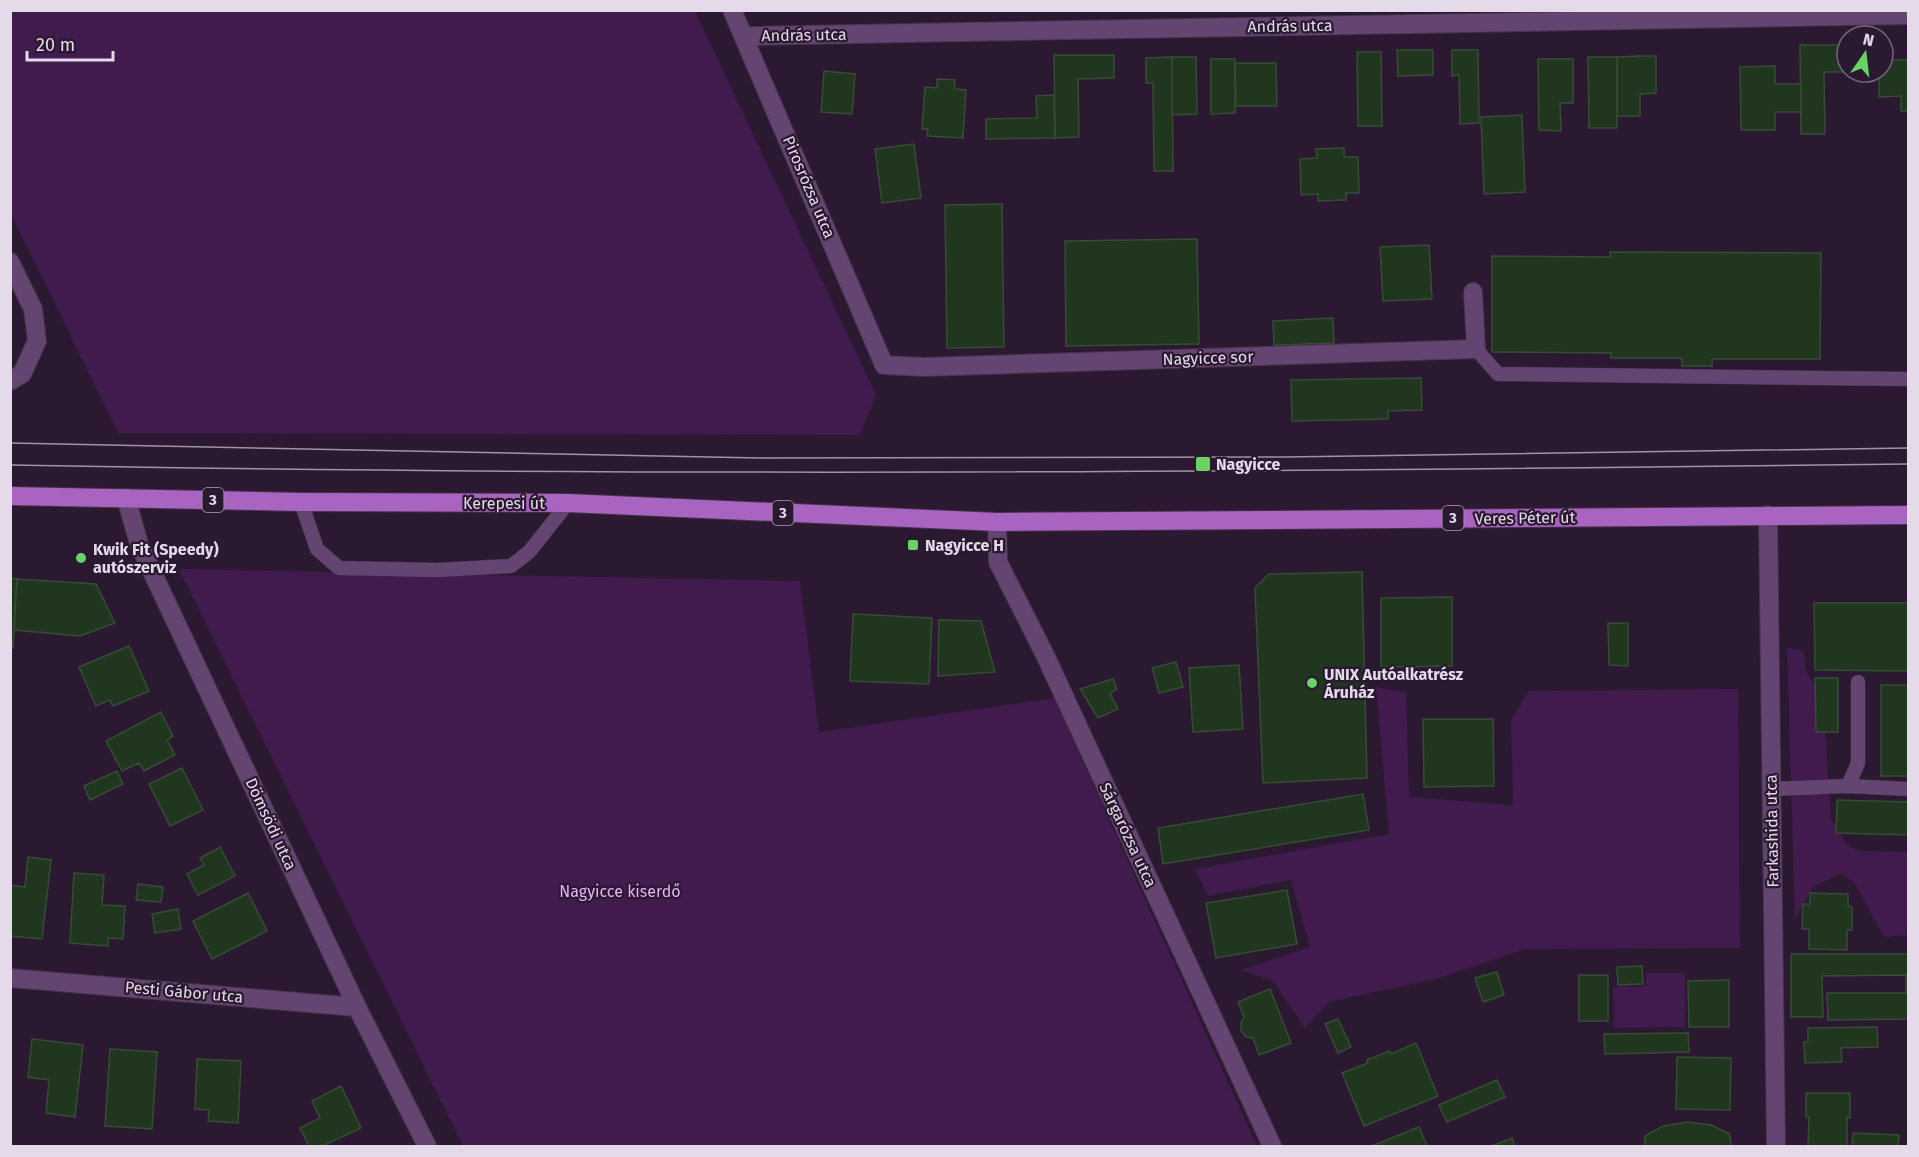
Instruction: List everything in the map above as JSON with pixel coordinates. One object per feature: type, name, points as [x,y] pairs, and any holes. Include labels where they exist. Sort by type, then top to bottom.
[{"type":"main road","name":"Kerepesi út","points":[[10,496],[301,502],[568,503],[997,522]]},
{"type":"main road","name":"Veres Péter út","points":[[997,522],[1908,515]]},
{"type":"street","name":"Pirosrózsa utca","points":[[732,10],[884,364]]},
{"type":"street","name":"András utca","points":[[744,36],[1908,15]]},
{"type":"street","points":[[10,262],[33,309],[37,341],[21,374],[10,381]]},
{"type":"street","points":[[1473,292],[1476,349]]},
{"type":"street","name":"Nagyicce sor","points":[[884,364],[935,367],[1476,349]]},
{"type":"street","name":"Dömsödi utca","points":[[126,498],[139,544],[357,1007],[427,1146]]},
{"type":"street","name":"Farkashida utca","points":[[1768,515],[1776,1146]]},
{"type":"street","name":"Sárgarózsa utca","points":[[997,522],[998,562],[1046,657],[1272,1146]]},
{"type":"street","name":"Pesti Gábor utca","points":[[10,978],[357,1007]]},
{"type":"lane","points":[[1476,349],[1497,374],[1908,379]]},
{"type":"lane","points":[[301,502],[317,549],[339,568],[437,570],[512,566],[529,552],[568,503]]},
{"type":"lane","points":[[1848,786],[1858,763],[1858,682]]},
{"type":"lane","points":[[1771,789],[1848,786],[1908,789]]},
{"type":"green space","points":[[11,10],[695,11],[876,395],[860,435],[118,433],[11,214]]},
{"type":"green space","name":"Nagyicce kiserdő","points":[[179,569],[800,581],[819,732],[1054,698],[1257,1146],[463,1146]]},
{"type":"green space","points":[[1787,648],[1804,651],[1806,671],[1823,697],[1831,818],[1847,845],[1861,851],[1908,852],[1908,935],[1884,937],[1855,884],[1841,874],[1813,887],[1795,919]]},
{"type":"green space","points":[[1376,687],[1406,692],[1409,797],[1513,805],[1511,720],[1529,691],[1738,689],[1740,948],[1525,949],[1436,979],[1329,1002],[1305,1028],[1273,981],[1241,970],[1310,947],[1291,880],[1208,896],[1195,869],[1389,834]]},
{"type":"green space","points":[[1646,973],[1685,973],[1685,1027],[1614,1028],[1613,987],[1646,986]]},
{"type":"building","points":[[1800,45],[1835,45],[1835,72],[1824,72],[1825,134],[1801,134]]},
{"type":"building","points":[[1397,50],[1433,50],[1433,75],[1398,76]]},
{"type":"building","points":[[1452,50],[1478,50],[1479,123],[1460,124],[1459,75],[1452,76]]},
{"type":"building","points":[[1357,52],[1381,52],[1382,126],[1358,126]]},
{"type":"building","points":[[1054,55],[1114,55],[1114,78],[1078,79],[1079,137],[1055,138]]},
{"type":"building","points":[[1656,56],[1656,93],[1640,94],[1640,116],[1617,116],[1617,57]]},
{"type":"building","points":[[1172,57],[1173,171],[1154,171],[1153,83],[1146,83],[1146,58]]},
{"type":"building","points":[[1172,57],[1196,57],[1197,114],[1172,115]]},
{"type":"building","points":[[1588,57],[1617,57],[1617,128],[1589,128]]},
{"type":"building","points":[[1211,59],[1235,59],[1235,113],[1211,114]]},
{"type":"building","points":[[1538,59],[1573,59],[1573,103],[1560,103],[1561,131],[1539,130]]},
{"type":"building","points":[[1895,60],[1908,60],[1908,111],[1901,111],[1901,96],[1879,97],[1879,84],[1895,84]]},
{"type":"building","points":[[1235,63],[1276,63],[1277,106],[1236,106]]},
{"type":"building","points":[[1775,66],[1775,84],[1801,84],[1801,112],[1775,112],[1775,130],[1741,130],[1740,67]]},
{"type":"building","points":[[824,71],[855,74],[852,114],[821,112]]},
{"type":"building","points":[[937,79],[955,80],[954,89],[966,90],[963,138],[927,136],[928,129],[922,129],[925,87],[937,88]]},
{"type":"building","points":[[1054,95],[1055,138],[986,139],[986,119],[1037,118],[1036,96]]},
{"type":"building","points":[[1522,115],[1525,192],[1484,194],[1481,117]]},
{"type":"building","points":[[914,144],[921,198],[882,203],[875,149]]},
{"type":"building","points":[[1344,148],[1344,157],[1358,157],[1359,193],[1346,193],[1346,200],[1318,201],[1318,194],[1301,195],[1300,159],[1317,158],[1316,149]]},
{"type":"building","points":[[1002,204],[1004,347],[947,348],[945,205]]},
{"type":"building","points":[[1197,239],[1199,344],[1066,346],[1065,241]]},
{"type":"building","points":[[1429,245],[1432,299],[1383,301],[1380,247]]},
{"type":"building","points":[[1610,252],[1821,253],[1820,359],[1712,359],[1712,366],[1682,366],[1682,358],[1611,358],[1611,353],[1492,352],[1492,256],[1610,257]]},
{"type":"building","points":[[1333,318],[1334,343],[1274,345],[1273,321]]},
{"type":"building","points":[[1421,378],[1422,410],[1388,411],[1388,419],[1292,421],[1291,380]]},
{"type":"building","name":"UNIX Autóalkatrész Áruház","points":[[1362,572],[1367,778],[1263,783],[1255,588],[1269,574]]},
{"type":"building","points":[[10,578],[17,579],[13,648],[10,647]]},
{"type":"building","points":[[17,579],[96,584],[115,623],[80,636],[14,630]]},
{"type":"building","points":[[1452,597],[1452,666],[1381,667],[1381,598]]},
{"type":"building","points":[[1814,603],[1908,603],[1908,671],[1815,670]]},
{"type":"building","points":[[853,614],[932,618],[929,684],[850,681]]},
{"type":"building","points":[[939,620],[981,621],[995,672],[938,676]]},
{"type":"building","points":[[1608,623],[1628,623],[1628,666],[1609,665]]},
{"type":"building","points":[[129,646],[149,691],[113,706],[110,700],[96,706],[79,667]]},
{"type":"building","points":[[1176,662],[1183,687],[1159,693],[1152,668]]},
{"type":"building","points":[[1239,665],[1243,729],[1193,732],[1189,668]]},
{"type":"building","points":[[1815,678],[1838,678],[1838,732],[1816,732]]},
{"type":"building","points":[[1113,679],[1117,689],[1110,693],[1118,709],[1098,718],[1080,689]]},
{"type":"building","points":[[1881,685],[1908,685],[1908,776],[1881,776]]},
{"type":"building","points":[[161,712],[173,736],[167,740],[175,755],[144,771],[139,763],[122,771],[106,741]]},
{"type":"building","points":[[1423,719],[1493,719],[1494,786],[1424,787]]},
{"type":"building","points":[[182,768],[203,810],[170,826],[149,784]]},
{"type":"building","points":[[117,771],[123,784],[90,800],[84,786]]},
{"type":"building","points":[[1363,794],[1369,830],[1163,864],[1158,828]]},
{"type":"building","points":[[1837,800],[1908,802],[1908,835],[1836,833]]},
{"type":"building","points":[[220,847],[235,876],[198,895],[187,874],[204,865],[200,858]]},
{"type":"building","points":[[28,857],[51,860],[42,939],[10,936],[10,885],[25,887]]},
{"type":"building","points":[[74,873],[104,875],[102,905],[125,906],[123,939],[108,938],[108,946],[70,943]]},
{"type":"building","points":[[138,884],[163,887],[161,902],[136,900]]},
{"type":"building","points":[[1287,890],[1297,944],[1216,958],[1206,903]]},
{"type":"building","points":[[248,893],[267,931],[212,959],[193,921]]},
{"type":"building","points":[[1810,893],[1848,894],[1848,906],[1852,907],[1852,930],[1847,930],[1847,950],[1809,949],[1809,929],[1802,929],[1803,904],[1810,904]]},
{"type":"building","points":[[178,909],[181,929],[155,933],[152,914]]},
{"type":"building","points":[[1791,954],[1908,954],[1908,1019],[1828,1020],[1827,993],[1906,993],[1906,975],[1822,976],[1823,1017],[1791,1017]]},
{"type":"building","points":[[1642,966],[1643,984],[1618,985],[1617,967]]},
{"type":"building","points":[[1497,972],[1504,995],[1483,1002],[1475,978]]},
{"type":"building","points":[[1579,975],[1608,975],[1608,1021],[1579,1021]]},
{"type":"building","points":[[1729,980],[1729,1027],[1689,1027],[1688,981]]},
{"type":"building","points":[[1270,989],[1291,1043],[1259,1055],[1253,1038],[1246,1037],[1241,1031],[1244,1017],[1238,1002]]},
{"type":"building","points":[[1338,1019],[1351,1047],[1338,1053],[1325,1024]]},
{"type":"building","points":[[1877,1027],[1878,1047],[1841,1048],[1842,1062],[1805,1063],[1804,1042],[1808,1042],[1808,1028]]},
{"type":"building","points":[[1688,1033],[1689,1052],[1605,1054],[1604,1034]]},
{"type":"building","points":[[32,1039],[83,1045],[75,1117],[46,1113],[49,1080],[28,1077]]},
{"type":"building","points":[[1416,1043],[1438,1096],[1364,1126],[1342,1073],[1368,1063],[1367,1060],[1390,1051],[1391,1054]]},
{"type":"building","points":[[110,1049],[157,1052],[152,1129],[105,1126]]},
{"type":"building","points":[[1677,1057],[1731,1058],[1730,1110],[1676,1109]]},
{"type":"building","points":[[197,1059],[241,1061],[238,1123],[208,1121],[209,1110],[195,1109]]},
{"type":"building","points":[[1497,1080],[1505,1097],[1447,1122],[1439,1105]]},
{"type":"building","points":[[341,1086],[361,1128],[322,1146],[309,1146],[300,1128],[320,1118],[312,1101]]},
{"type":"building","points":[[1806,1093],[1850,1093],[1847,1146],[1808,1146],[1809,1117],[1806,1117]]},
{"type":"building","points":[[1688,1122],[1711,1125],[1730,1134],[1731,1146],[1645,1146],[1645,1136],[1663,1126]]},
{"type":"building","points":[[1419,1127],[1427,1146],[1372,1146]]},
{"type":"building","points":[[1853,1133],[1899,1135],[1898,1146],[1852,1146]]},
{"type":"building","points":[[1512,1138],[1515,1146],[1492,1146]]},
{"type":"tram line","points":[[10,443],[760,458],[1285,457],[1908,448]]},
{"type":"tram line","points":[[10,465],[485,471],[959,472],[1908,464]]},
{"type":"place","name":"Nagyicce","points":[[1203,464]]},
{"type":"place","name":"Nagyicce H","points":[[913,545]]},
{"type":"place","name":"Kwik Fit (Speedy) autószerviz","points":[[81,558]]},
{"type":"place","name":"UNIX Autóalkatrész Áruház","points":[[1312,683]]}]
